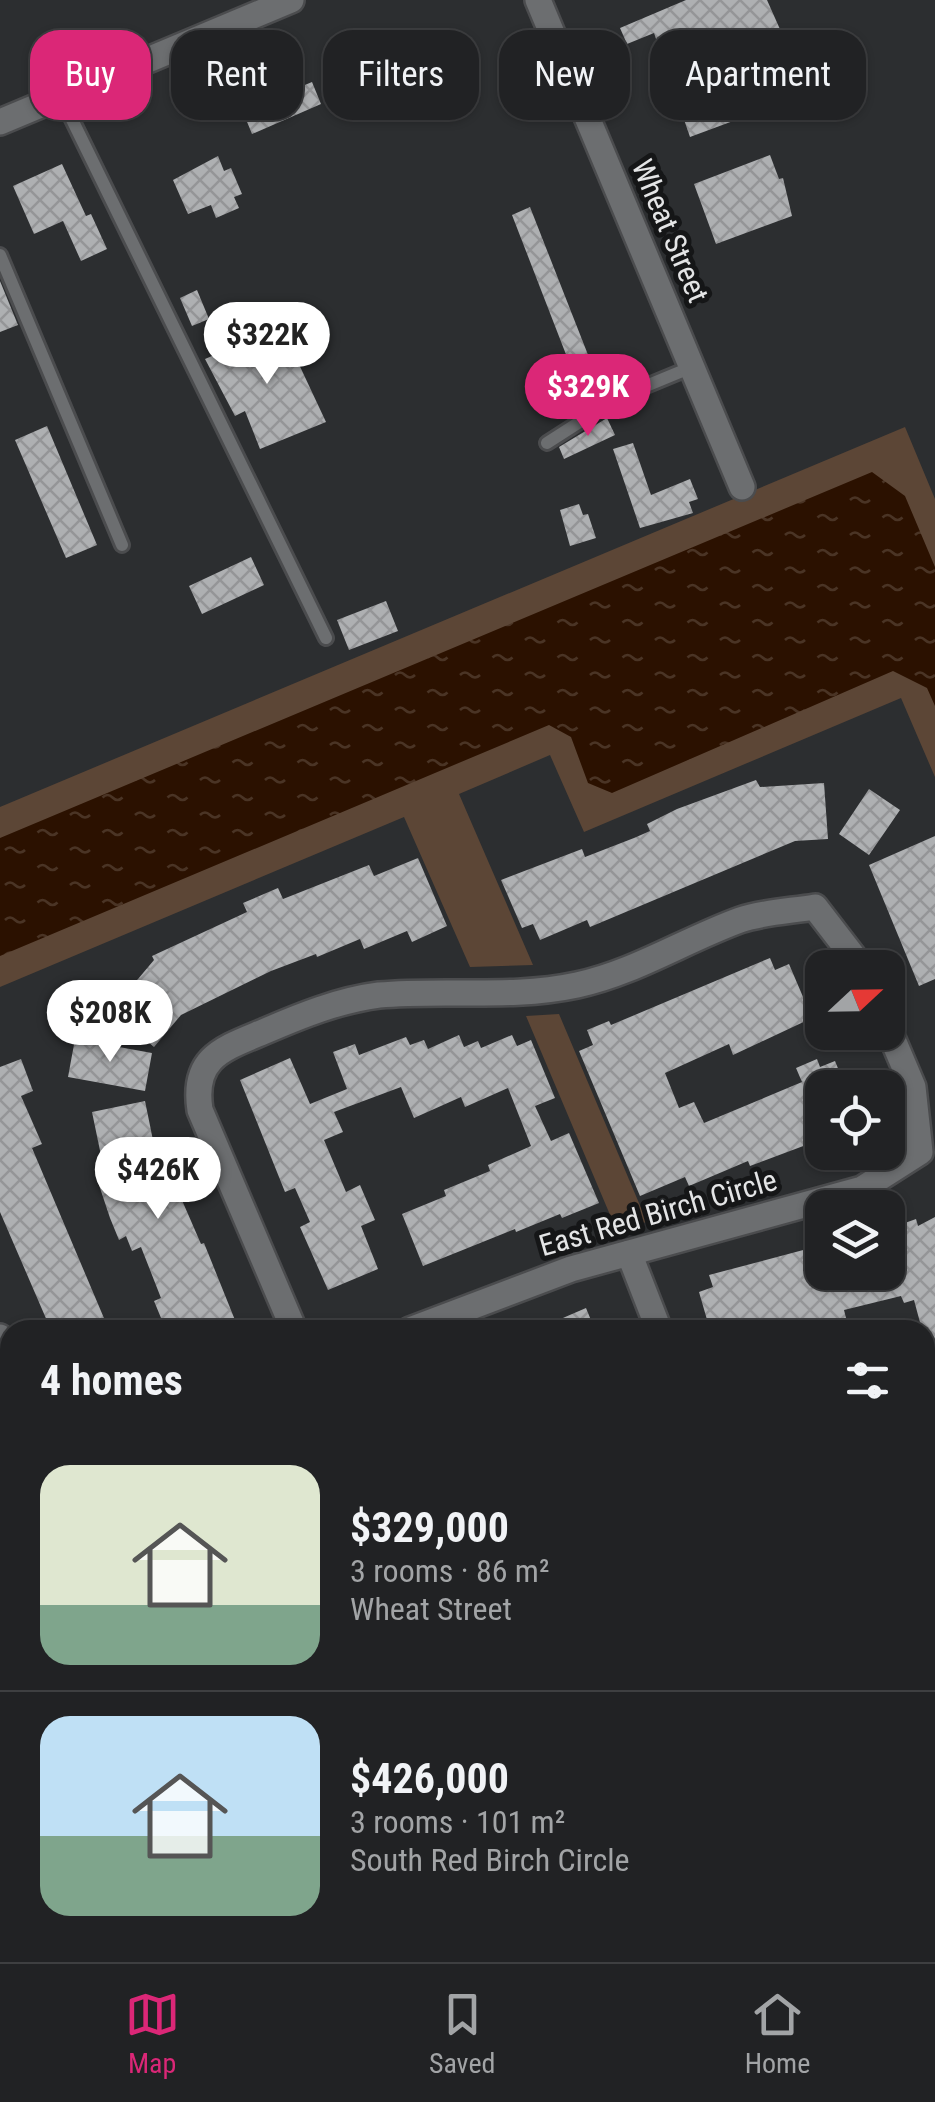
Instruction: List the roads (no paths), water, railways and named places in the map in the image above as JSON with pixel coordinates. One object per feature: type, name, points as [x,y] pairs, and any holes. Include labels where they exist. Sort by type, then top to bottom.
[{"type":"street","points":[[151,59],[291,0]]},
{"type":"street","name":"Wheat Street","points":[[538,0],[742,487]]},
{"type":"street","points":[[0,122],[30,110]]},
{"type":"street","points":[[290,1320],[200,1110],[200,1074],[210,1059],[225,1048],[337,1004],[378,995],[541,990],[580,985],[743,919],[815,907],[848,950]]},
{"type":"street","name":"East Red Birch Circle","points":[[435,1320],[517,1287],[862,1189],[920,1152],[913,1087],[897,1050]]},
{"type":"street","points":[[629,1253],[655,1320]]},
{"type":"lane","points":[[71,120],[326,638]]},
{"type":"lane","points":[[0,255],[122,545]]},
{"type":"lane","points":[[547,443],[618,398],[692,367]]},
{"type":"water","points":[[872,472],[905,496],[935,567],[935,706],[927,688],[893,671],[612,793],[588,783],[571,737],[549,725],[0,956],[0,838]]}]
